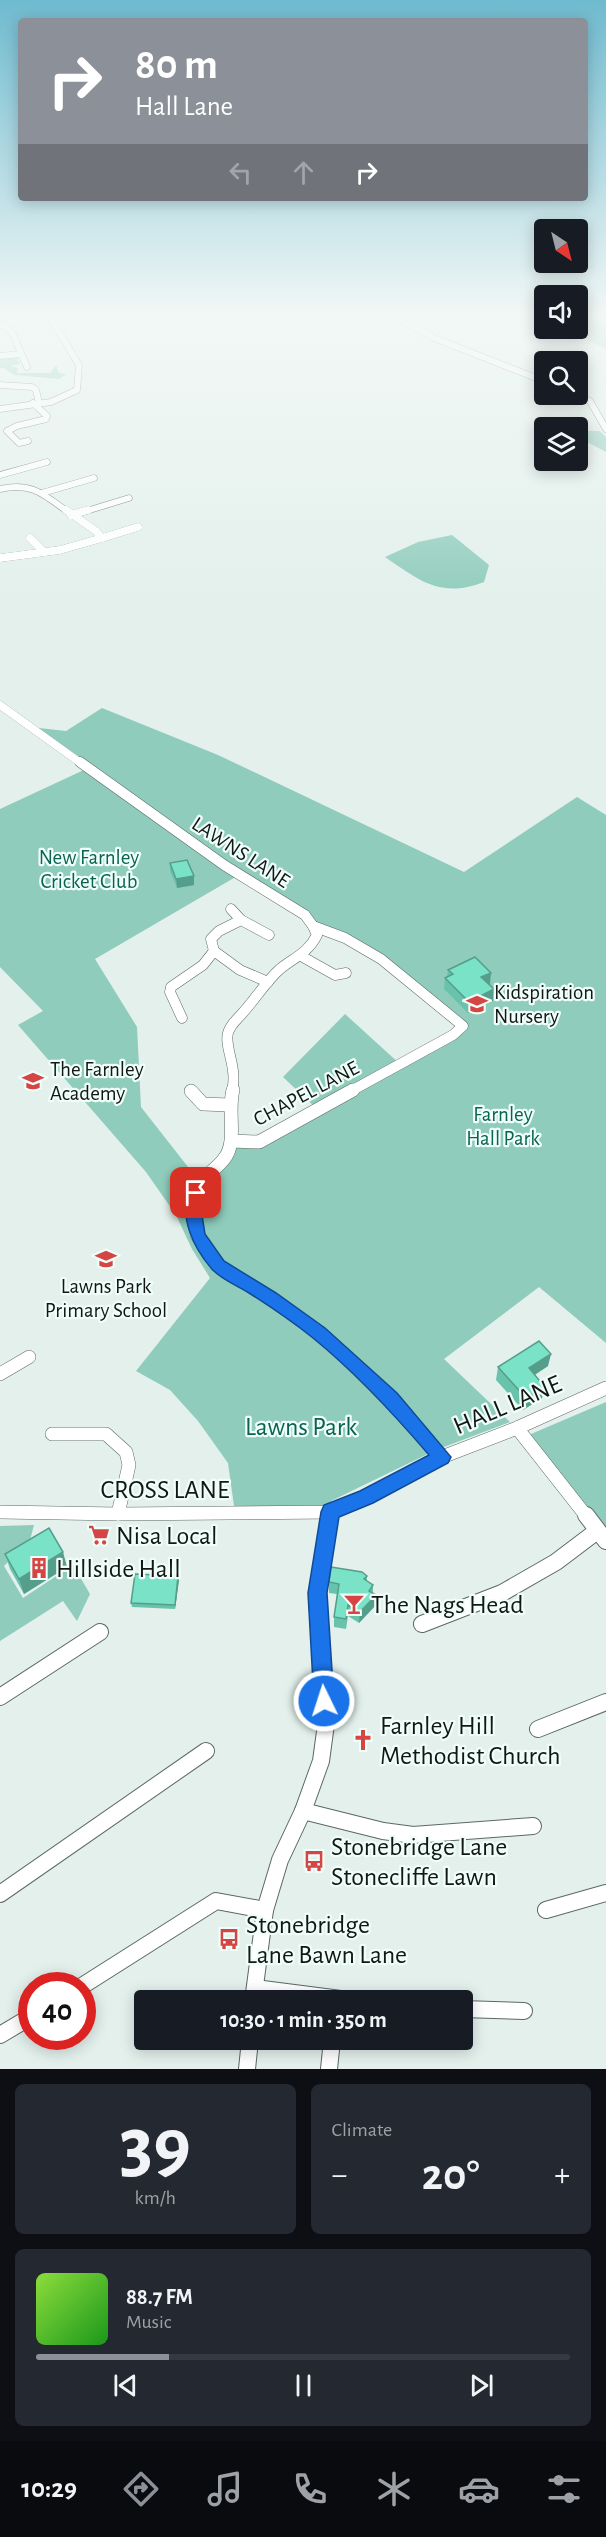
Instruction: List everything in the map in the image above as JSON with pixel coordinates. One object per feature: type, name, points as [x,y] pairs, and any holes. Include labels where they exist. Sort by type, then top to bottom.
[{"type":"street","points":[[28,441],[19,443],[7,432],[17,426],[46,419],[45,414]]},
{"type":"street","points":[[597,414],[606,429]]},
{"type":"street","points":[[0,475],[47,462]]},
{"type":"street","points":[[42,493],[94,478]]},
{"type":"street","points":[[1,488],[25,486],[42,493],[96,531],[102,538]]},
{"type":"street","points":[[71,515],[129,498]]},
{"type":"street","points":[[0,558],[60,550],[138,527]]},
{"type":"street","points":[[30,538],[43,551]]},
{"type":"street","name":"LAWNS LANE","points":[[0,705],[224,865],[299,911],[314,926],[345,938],[381,959],[463,1026]]},
{"type":"street","points":[[231,909],[241,920],[269,935]]},
{"type":"street","points":[[241,920],[219,931],[211,939],[214,951],[240,970],[268,982]]},
{"type":"street","points":[[232,1141],[229,1105],[235,1081],[235,1070],[227,1035],[231,1025],[254,1002],[280,969],[301,956],[312,945],[317,935],[314,926]]},
{"type":"street","points":[[182,1018],[170,992],[171,987],[203,965],[214,951]]},
{"type":"street","points":[[301,956],[337,977]]},
{"type":"street","name":"CHAPEL LANE","points":[[442,1457],[391,1398],[319,1333],[270,1298],[218,1266],[197,1235],[195,1215],[199,1182],[225,1158],[232,1141],[259,1142],[453,1035],[463,1026]]},
{"type":"street","points":[[191,1091],[203,1104],[229,1105]]},
{"type":"street","points":[[0,1374],[29,1357]]},
{"type":"street","name":"HALL LANE","points":[[331,1512],[366,1497],[442,1457],[517,1428],[606,1388]]},
{"type":"street","points":[[422,1624],[502,1593],[601,1536],[517,1428]]},
{"type":"street","points":[[52,1434],[106,1434],[126,1452],[129,1465],[118,1514]]},
{"type":"street","name":"CROSS LANE","points":[[0,1512],[118,1514],[331,1512]]},
{"type":"street","points":[[255,1990],[265,1910],[280,1860],[303,1811],[321,1761],[326,1724],[318,1593],[331,1512]]},
{"type":"street","points":[[0,1697],[100,1632]]},
{"type":"street","points":[[538,1729],[606,1702]]},
{"type":"street","points":[[0,1894],[206,1750]]},
{"type":"street","points":[[303,1811],[383,1831],[413,1835],[532,1826]]},
{"type":"street","points":[[546,1910],[606,1893]]},
{"type":"street","points":[[96,1977],[216,1901],[265,1910]]},
{"type":"street","points":[[473,2009],[524,2011]]},
{"type":"street","points":[[0,2035],[18,2024]]},
{"type":"street","points":[[247,2069],[249,2050]]},
{"type":"street","points":[[328,2069],[331,2050]]},
{"type":"green space","points":[[588,431],[600,431],[606,437],[606,452],[588,443]]},
{"type":"green space","points":[[452,535],[489,565],[484,582],[469,587],[442,588],[420,580],[385,557],[418,542]]},
{"type":"green space","points":[[102,708],[218,755],[464,872],[577,797],[606,815],[606,1343],[539,1287],[444,1359],[510,1422],[436,1450],[331,1501],[331,1512],[235,1513],[228,1463],[198,1421],[170,1390],[136,1371],[210,1278],[192,1249],[176,1215],[146,1172],[18,1025],[43,1011],[0,967],[0,809],[86,769],[30,727],[66,731]],"holes":[[[239,875],[330,933],[381,959],[463,1026],[401,1065],[345,1014],[283,1077],[318,1110],[259,1142],[232,1141],[199,1181],[141,1107],[137,1027],[95,959]]]},
{"type":"green space","points":[[606,1402],[606,1541],[524,1437]]},
{"type":"green space","points":[[34,1525],[30,1540],[4,1566],[23,1598],[73,1565],[90,1594],[77,1621],[63,1601],[0,1641],[0,1526]]},
{"type":"building","points":[[187,860],[194,876],[176,879],[170,863]]},
{"type":"building","points":[[475,957],[491,973],[481,977],[494,989],[469,1002],[445,978],[453,974],[448,970]]},
{"type":"building","points":[[539,1341],[551,1354],[529,1368],[544,1386],[526,1398],[498,1367]]},
{"type":"building","points":[[49,1528],[63,1552],[19,1579],[5,1554]]},
{"type":"building","name":"The Nags Head","points":[[331,1567],[362,1572],[367,1576],[364,1579],[373,1585],[369,1591],[376,1595],[360,1612],[348,1605],[346,1619],[334,1617],[339,1584],[329,1582]]},
{"type":"building","points":[[135,1574],[178,1576],[175,1605],[131,1603]]},
{"type":"place","name":"Kidspiration Nursery","points":[[477,1004]]},
{"type":"place","name":"The Farnley Academy","points":[[33,1081]]},
{"type":"place","name":"Lawns Park Primary School","points":[[106,1259]]},
{"type":"place","name":"Nisa Local","points":[[99,1535]]},
{"type":"place","name":"Hillside Hall","points":[[39,1568]]},
{"type":"place","name":"The Nags Head","points":[[354,1604]]},
{"type":"place","name":"Farnley Hill Methodist Church","points":[[363,1740]]},
{"type":"place","name":"Stonebridge Lane Stonecliffe Lawn","points":[[314,1861]]},
{"type":"place","name":"Stonebridge Lane Bawn Lane","points":[[229,1939]]},
{"type":"route","points":[[196,1193],[197,1235],[218,1266],[270,1298],[319,1333],[391,1398],[442,1457],[366,1497],[331,1512],[318,1593],[324,1701]]},
{"type":"park label","name":"New Farnley Cricket Club","points":[[89,869]]},
{"type":"park label","name":"Farnley Hall Park","points":[[503,1126]]},
{"type":"park label","name":"Lawns Park","points":[[301,1426]]}]
